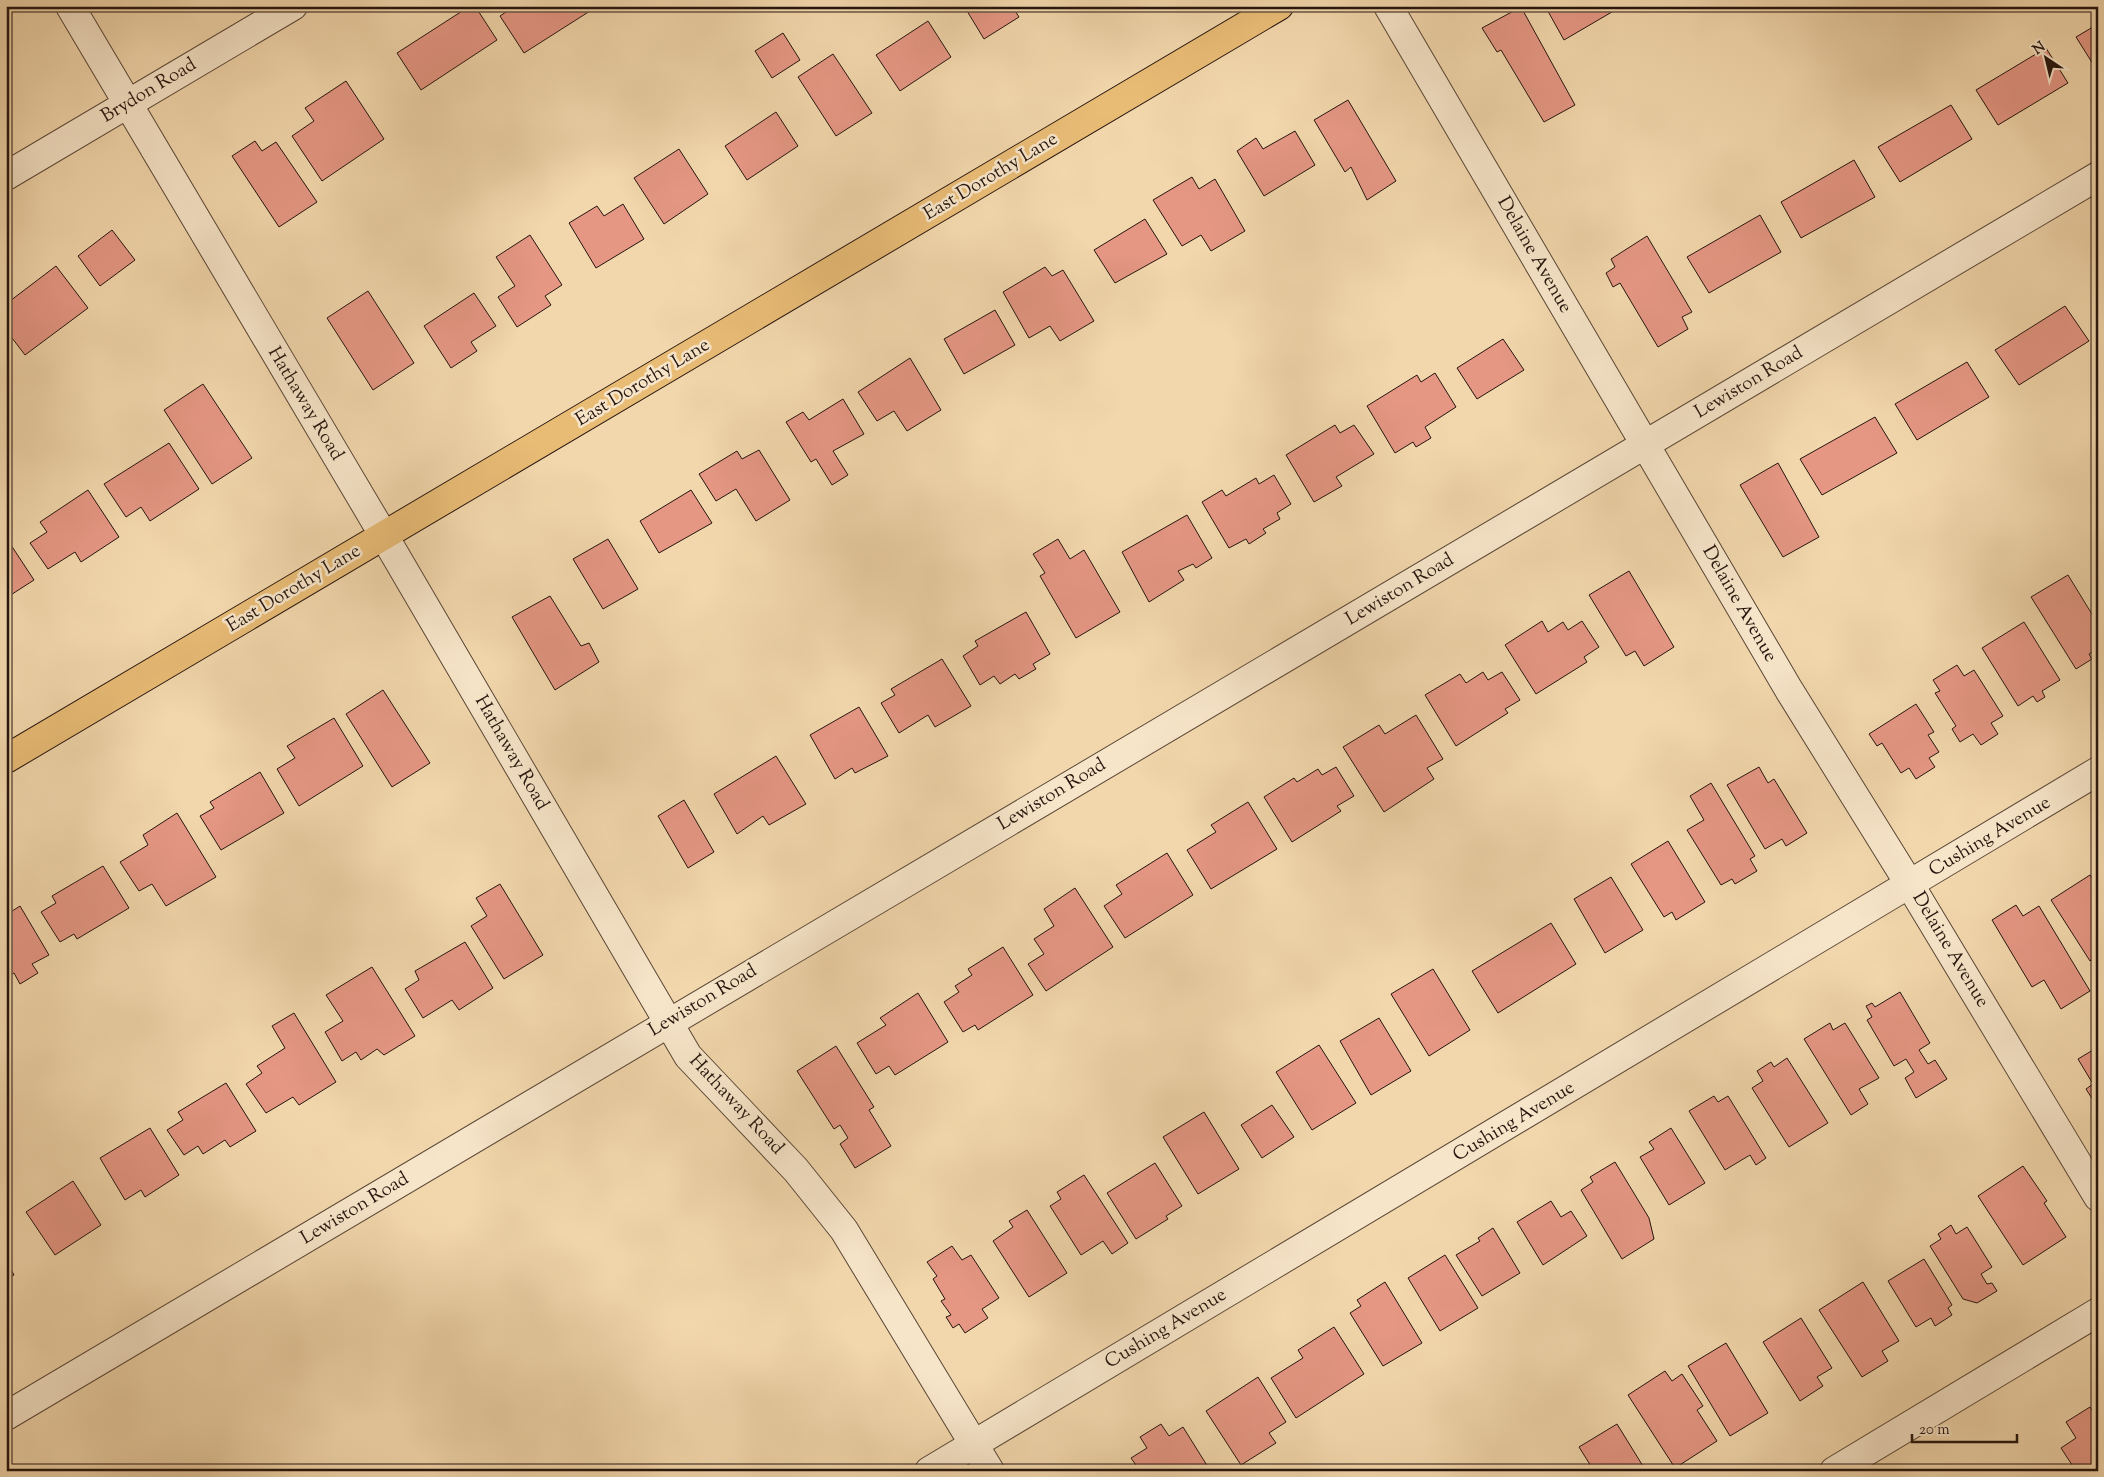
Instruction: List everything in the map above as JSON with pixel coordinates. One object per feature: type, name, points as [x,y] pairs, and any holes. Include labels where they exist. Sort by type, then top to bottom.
[{"type":"main road","name":"East Dorothy Lane","points":[[6,760],[1279,6]]},
{"type":"street","name":"Hathaway Road","points":[[70,6],[384,536],[688,1056],[701,1072],[796,1170],[844,1230],[990,1471]]},
{"type":"street","name":"Brydon Road","points":[[6,176],[293,6]]},
{"type":"street","name":"Delaine Avenue","points":[[1388,6],[1644,446],[1728,583],[1789,690],[1910,885],[2098,1197]]},
{"type":"street","name":"Lewiston Road","points":[[6,1416],[2098,176]]},
{"type":"street","name":"Cushing Avenue","points":[[929,1471],[2098,771]]},
{"type":"street","points":[[1834,1471],[2098,1312]]},
{"type":"building","points":[[470,6],[475,6],[497,40],[421,90],[397,53]]},
{"type":"building","points":[[515,6],[587,6],[590,11],[524,53],[500,16]]},
{"type":"building","points":[[964,6],[1012,6],[1019,17],[984,39]]},
{"type":"building","points":[[1545,6],[1615,6],[1617,9],[1564,40]]},
{"type":"building","points":[[1521,7],[1575,105],[1544,122],[1501,50],[1497,52],[1482,28]]},
{"type":"building","points":[[928,21],[951,57],[900,91],[876,55]]},
{"type":"building","points":[[2098,24],[2098,72],[2076,37]]},
{"type":"building","points":[[783,33],[800,60],[772,78],[755,51]]},
{"type":"building","points":[[2046,48],[2068,83],[1998,125],[1976,90]]},
{"type":"building","points":[[833,54],[872,113],[836,136],[798,77]]},
{"type":"building","points":[[346,81],[384,139],[322,181],[292,136],[314,121],[305,108]]},
{"type":"building","points":[[1348,100],[1396,181],[1367,200],[1351,167],[1345,172],[1314,120]]},
{"type":"building","points":[[1951,105],[1972,139],[1900,182],[1878,147]]},
{"type":"building","points":[[776,112],[798,146],[747,180],[725,146]]},
{"type":"building","points":[[1295,131],[1315,165],[1264,196],[1237,151],[1256,138],[1263,149]]},
{"type":"building","points":[[255,141],[262,151],[276,142],[317,202],[279,227],[232,156]]},
{"type":"building","points":[[679,149],[708,194],[664,224],[634,178]]},
{"type":"building","points":[[1854,160],[1875,197],[1801,238],[1781,202]]},
{"type":"building","points":[[1192,177],[1199,189],[1215,179],[1245,231],[1211,251],[1201,235],[1182,246],[1153,200]]},
{"type":"building","points":[[623,204],[644,239],[596,268],[569,223],[597,206],[604,216]]},
{"type":"building","points":[[1760,215],[1781,252],[1709,293],[1687,257]]},
{"type":"building","points":[[1145,219],[1167,254],[1115,283],[1094,250]]},
{"type":"building","points":[[112,230],[135,260],[100,286],[78,256]]},
{"type":"building","points":[[530,235],[562,285],[545,296],[551,305],[517,327],[498,297],[515,286],[496,257]]},
{"type":"building","points":[[1647,236],[1692,312],[1682,317],[1688,329],[1658,347],[1620,283],[1613,287],[1606,273],[1615,267],[1611,259]]},
{"type":"building","points":[[56,266],[88,308],[25,355],[6,330],[6,304]]},
{"type":"building","points":[[1045,267],[1052,276],[1063,270],[1094,321],[1060,341],[1050,326],[1029,338],[1003,292]]},
{"type":"building","points":[[368,291],[414,363],[373,390],[327,318]]},
{"type":"building","points":[[474,293],[496,326],[471,342],[477,351],[451,368],[424,326]]},
{"type":"building","points":[[2065,306],[2089,341],[2019,385],[1995,350]]},
{"type":"building","points":[[995,310],[1015,345],[964,374],[944,339]]},
{"type":"building","points":[[1503,339],[1524,370],[1477,399],[1457,368]]},
{"type":"building","points":[[910,358],[941,410],[907,431],[894,411],[877,421],[858,392]]},
{"type":"building","points":[[1967,362],[1989,397],[1917,440],[1895,404]]},
{"type":"building","points":[[1435,373],[1456,407],[1425,427],[1431,438],[1416,447],[1413,442],[1395,453],[1367,406],[1417,375],[1421,382]]},
{"type":"building","points":[[203,384],[252,458],[212,484],[164,410]]},
{"type":"building","points":[[843,399],[864,434],[833,451],[848,475],[832,485],[816,459],[811,462],[786,422],[803,412],[809,420]]},
{"type":"building","points":[[1875,417],[1897,453],[1822,495],[1800,459]]},
{"type":"building","points":[[1335,425],[1340,433],[1354,425],[1374,454],[1336,477],[1342,486],[1314,502],[1286,455]]},
{"type":"building","points":[[169,443],[199,489],[150,521],[141,507],[126,517],[104,484]]},
{"type":"building","points":[[759,450],[790,500],[756,521],[736,489],[716,501],[699,474],[737,451],[742,459]]},
{"type":"building","points":[[1778,463],[1819,537],[1783,557],[1740,485]]},
{"type":"building","points":[[1274,475],[1291,504],[1277,513],[1280,519],[1263,529],[1266,533],[1249,544],[1246,539],[1229,548],[1202,502],[1222,490],[1226,496],[1256,478],[1259,484]]},
{"type":"building","points":[[88,490],[119,537],[81,562],[75,552],[48,569],[30,543],[47,532],[40,522]]},
{"type":"building","points":[[691,490],[712,523],[659,553],[640,521]]},
{"type":"building","points":[[1187,515],[1212,558],[1196,568],[1193,564],[1178,571],[1184,580],[1149,602],[1122,552]]},
{"type":"building","points":[[608,539],[638,589],[603,609],[573,559]]},
{"type":"building","points":[[1058,539],[1070,559],[1084,550],[1120,612],[1076,638],[1040,576],[1045,573],[1033,554]]},
{"type":"building","points":[[9,542],[34,580],[6,598],[6,543]]},
{"type":"building","points":[[1629,571],[1674,647],[1644,666],[1635,651],[1626,656],[1589,595]]},
{"type":"building","points":[[2068,575],[2098,624],[2098,648],[2089,654],[2092,659],[2076,669],[2031,597]]},
{"type":"building","points":[[550,596],[581,646],[589,643],[599,662],[555,690],[512,617]]},
{"type":"building","points":[[1026,612],[1050,654],[1033,664],[1036,669],[1019,679],[1015,674],[1000,684],[994,676],[980,685],[963,656],[978,646],[975,641]]},
{"type":"building","points":[[1542,621],[1548,632],[1563,622],[1568,630],[1582,621],[1599,647],[1584,657],[1587,662],[1536,694],[1505,645]]},
{"type":"building","points":[[2024,622],[2060,680],[2042,691],[2045,697],[2037,702],[2033,696],[2018,706],[1982,648]]},
{"type":"building","points":[[942,659],[971,706],[935,727],[928,715],[899,733],[881,703],[895,695],[891,689]]},
{"type":"building","points":[[1957,665],[1964,676],[1974,670],[2003,716],[1991,723],[1998,734],[1981,745],[1973,734],[1960,742],[1952,729],[1956,726],[1935,693],[1940,691],[1933,680]]},
{"type":"building","points":[[1483,672],[1488,680],[1502,672],[1520,700],[1505,709],[1508,713],[1456,746],[1425,695],[1460,674],[1466,683]]},
{"type":"building","points":[[383,690],[430,763],[392,787],[346,714]]},
{"type":"building","points":[[1916,704],[1934,732],[1928,735],[1939,752],[1929,758],[1935,767],[1916,779],[1909,768],[1901,773],[1882,743],[1877,746],[1869,734]]},
{"type":"building","points":[[859,707],[888,756],[855,773],[852,768],[835,779],[810,735]]},
{"type":"building","points":[[1416,715],[1443,759],[1427,768],[1434,779],[1384,812],[1343,747],[1379,725],[1385,734]]},
{"type":"building","points":[[334,718],[363,766],[299,806],[277,769],[295,758],[287,746]]},
{"type":"building","points":[[776,756],[806,804],[769,825],[763,816],[737,834],[714,794]]},
{"type":"building","points":[[1336,767],[1354,796],[1337,806],[1341,811],[1292,842],[1264,797],[1294,778],[1297,782],[1318,769],[1322,775]]},
{"type":"building","points":[[1759,767],[1768,783],[1774,779],[1807,833],[1786,846],[1782,839],[1765,849],[1727,785]]},
{"type":"building","points":[[260,772],[284,813],[221,850],[200,816],[214,808],[210,802]]},
{"type":"building","points":[[1711,783],[1755,856],[1750,859],[1757,871],[1735,884],[1732,879],[1721,885],[1687,830],[1704,820],[1690,796]]},
{"type":"building","points":[[684,800],[714,852],[688,868],[658,816]]},
{"type":"building","points":[[1248,802],[1277,849],[1211,889],[1187,850],[1216,832],[1211,825]]},
{"type":"building","points":[[177,813],[216,877],[166,906],[152,884],[139,891],[120,862],[148,845],[143,835]]},
{"type":"building","points":[[1668,841],[1705,902],[1676,920],[1672,912],[1664,917],[1631,864]]},
{"type":"building","points":[[1167,853],[1193,895],[1125,938],[1104,906],[1122,894],[1116,885]]},
{"type":"building","points":[[103,866],[129,908],[77,939],[74,934],[60,942],[41,912],[56,903],[52,896]]},
{"type":"building","points":[[2090,875],[2098,887],[2098,956],[2090,961],[2051,900]]},
{"type":"building","points":[[1611,877],[1643,930],[1605,953],[1574,899]]},
{"type":"building","points":[[500,884],[543,955],[504,979],[471,926],[487,916],[476,898]]},
{"type":"building","points":[[1075,888],[1113,947],[1046,991],[1028,964],[1044,954],[1034,939],[1054,926],[1044,909]]},
{"type":"building","points":[[2016,905],[2023,916],[2039,906],[2090,991],[2061,1009],[2044,980],[2032,987],[1992,920]]},
{"type":"building","points":[[20,906],[49,955],[32,964],[38,973],[20,984],[14,973],[6,978],[6,915]]},
{"type":"building","points":[[1551,923],[1576,964],[1498,1013],[1472,971]]},
{"type":"building","points":[[465,942],[493,988],[459,1010],[452,1000],[423,1018],[405,989],[419,980],[415,971]]},
{"type":"building","points":[[1003,947],[1033,995],[978,1030],[975,1025],[963,1032],[944,1002],[959,992],[955,986],[972,975],[968,969]]},
{"type":"building","points":[[372,967],[415,1036],[384,1055],[377,1049],[361,1060],[356,1052],[342,1061],[325,1032],[343,1021],[326,995]]},
{"type":"building","points":[[1433,969],[1470,1030],[1429,1056],[1391,994]]},
{"type":"building","points":[[1900,992],[1930,1043],[1919,1050],[1928,1064],[1935,1060],[1947,1079],[1916,1098],[1905,1078],[1914,1072],[1906,1059],[1894,1066],[1867,1020],[1872,1017],[1866,1006],[1872,1003],[1875,1007]]},
{"type":"building","points":[[918,993],[948,1042],[895,1075],[889,1066],[876,1074],[857,1043],[886,1025],[880,1018]]},
{"type":"building","points":[[294,1013],[336,1082],[299,1105],[293,1097],[266,1113],[246,1084],[262,1073],[257,1066],[285,1048],[272,1026]]},
{"type":"building","points":[[1379,1018],[1411,1071],[1371,1095],[1340,1041]]},
{"type":"building","points":[[1830,1023],[1833,1030],[1845,1023],[1879,1078],[1859,1089],[1868,1104],[1851,1115],[1804,1039]]},
{"type":"building","points":[[1319,1045],[1356,1103],[1312,1130],[1276,1072]]},
{"type":"building","points":[[836,1046],[874,1107],[869,1110],[891,1146],[855,1168],[840,1144],[848,1138],[840,1125],[834,1129],[797,1071]]},
{"type":"building","points":[[2098,1047],[2098,1108],[2086,1089],[2093,1084],[2078,1059]]},
{"type":"building","points":[[1787,1058],[1828,1123],[1789,1147],[1752,1088],[1763,1081],[1757,1071],[1771,1062],[1774,1067]]},
{"type":"building","points":[[226,1083],[256,1131],[230,1147],[225,1140],[203,1154],[198,1146],[184,1155],[167,1130],[183,1120],[178,1112]]},
{"type":"building","points":[[1714,1096],[1718,1102],[1728,1096],[1766,1158],[1756,1165],[1750,1155],[1725,1170],[1689,1111]]},
{"type":"building","points":[[1272,1105],[1294,1137],[1262,1158],[1241,1125]]},
{"type":"building","points":[[1204,1112],[1239,1169],[1198,1194],[1163,1137]]},
{"type":"building","points":[[150,1128],[179,1175],[145,1197],[141,1190],[125,1200],[100,1158]]},
{"type":"building","points":[[1671,1128],[1705,1183],[1669,1205],[1640,1157],[1654,1149],[1649,1142]]},
{"type":"building","points":[[1615,1162],[1649,1218],[1654,1239],[1622,1259],[1581,1190],[1593,1182],[1590,1177]]},
{"type":"building","points":[[1155,1163],[1182,1206],[1166,1216],[1168,1219],[1136,1239],[1107,1193]]},
{"type":"building","points":[[2023,1166],[2047,1201],[2044,1203],[2066,1237],[2023,1265],[1978,1196]]},
{"type":"building","points":[[1084,1175],[1128,1243],[1112,1254],[1103,1241],[1081,1255],[1050,1206],[1061,1199],[1057,1192]]},
{"type":"building","points":[[73,1181],[101,1225],[55,1255],[26,1212]]},
{"type":"building","points":[[1551,1201],[1561,1217],[1571,1211],[1587,1236],[1543,1265],[1517,1222]]},
{"type":"building","points":[[1027,1210],[1067,1273],[1029,1297],[993,1241],[1013,1227],[1009,1221]]},
{"type":"building","points":[[1951,1225],[1956,1234],[1967,1227],[1992,1267],[1981,1274],[1987,1284],[1992,1283],[1997,1291],[1977,1303],[1963,1299],[1930,1246],[1941,1239],[1938,1234]]},
{"type":"building","points":[[1493,1228],[1520,1273],[1482,1296],[1456,1255],[1480,1241],[1478,1238]]},
{"type":"building","points":[[952,1246],[962,1260],[971,1255],[999,1298],[982,1309],[988,1318],[965,1333],[959,1324],[953,1328],[946,1317],[951,1315],[941,1301],[945,1299],[933,1279],[937,1276],[927,1262]]},
{"type":"building","points":[[1445,1255],[1478,1308],[1440,1331],[1408,1278]]},
{"type":"building","points":[[1924,1259],[1952,1305],[1948,1308],[1952,1315],[1935,1326],[1931,1318],[1916,1327],[1888,1281]]},
{"type":"building","points":[[6,1260],[14,1275],[6,1279]]},
{"type":"building","points":[[1385,1282],[1422,1343],[1383,1366],[1350,1313],[1361,1306],[1357,1300]]},
{"type":"building","points":[[1863,1282],[1899,1341],[1882,1351],[1888,1361],[1862,1377],[1819,1310]]},
{"type":"building","points":[[1801,1318],[1832,1368],[1817,1377],[1823,1386],[1800,1401],[1763,1342]]},
{"type":"building","points":[[1334,1327],[1364,1374],[1296,1418],[1271,1378],[1303,1358],[1298,1350]]},
{"type":"building","points":[[1726,1343],[1768,1413],[1730,1436],[1688,1366]]},
{"type":"building","points":[[1665,1371],[1672,1381],[1682,1374],[1703,1406],[1697,1410],[1717,1441],[1675,1468],[1628,1395]]},
{"type":"building","points":[[1258,1377],[1286,1422],[1269,1433],[1276,1443],[1241,1465],[1206,1411]]},
{"type":"building","points":[[2090,1407],[2098,1420],[2098,1471],[2076,1471],[2061,1448],[2076,1438],[2066,1422]]},
{"type":"building","points":[[1161,1424],[1169,1436],[1183,1427],[1208,1467],[1202,1471],[1140,1471],[1131,1458],[1147,1448],[1140,1437]]},
{"type":"building","points":[[1617,1424],[1646,1471],[1594,1471],[1579,1447]]},
{"type":"building","points":[[1105,1465],[1108,1471],[1095,1471]]}]
